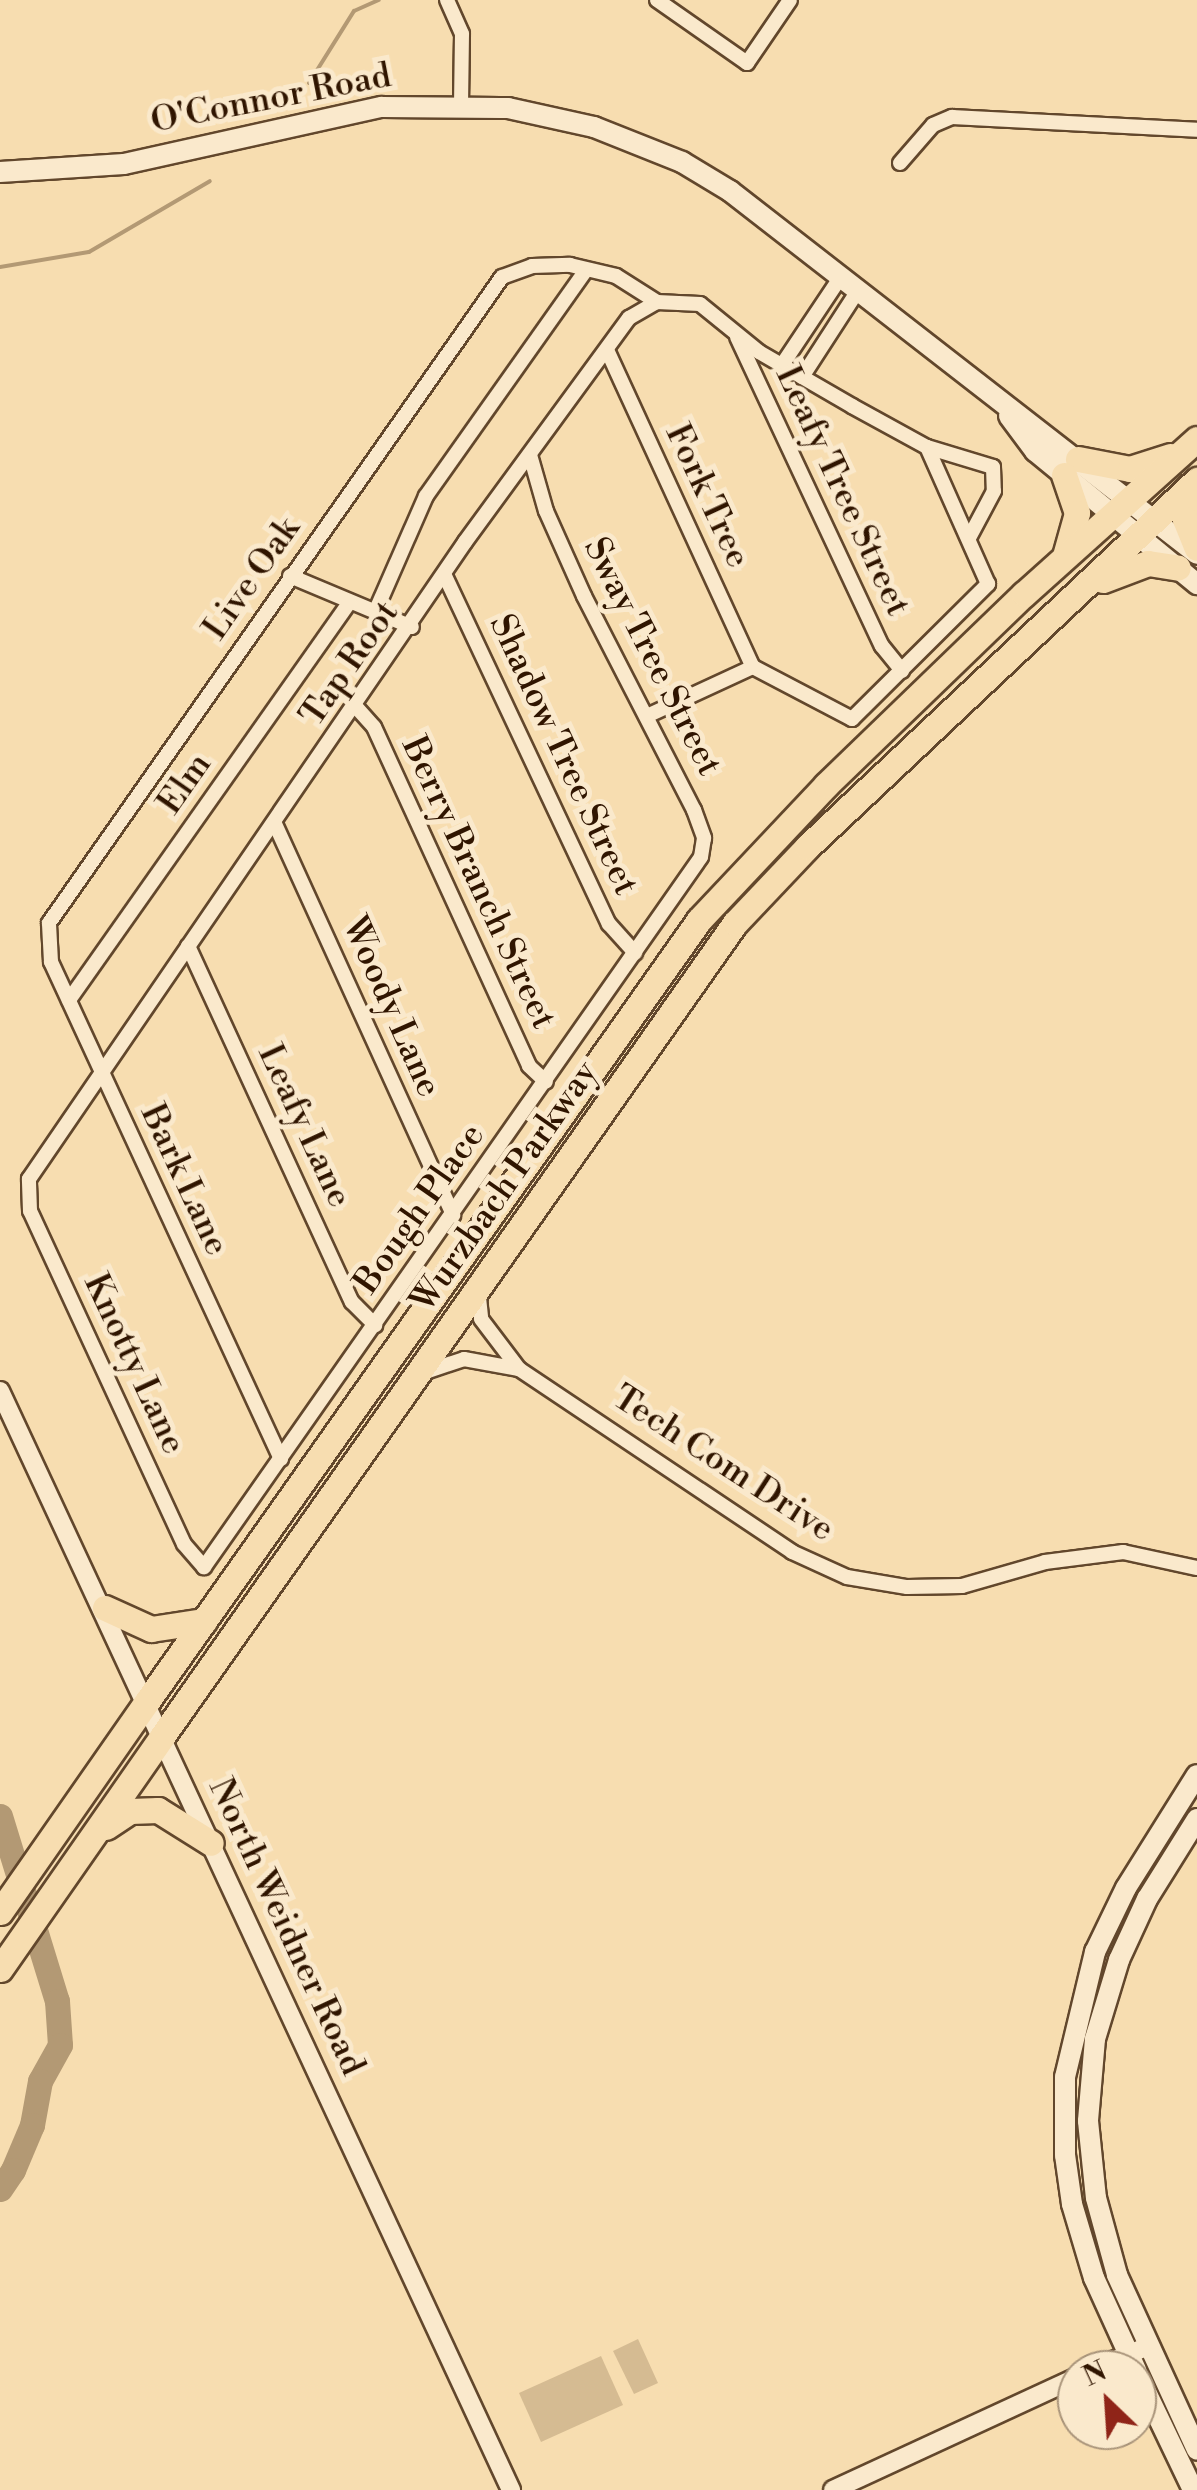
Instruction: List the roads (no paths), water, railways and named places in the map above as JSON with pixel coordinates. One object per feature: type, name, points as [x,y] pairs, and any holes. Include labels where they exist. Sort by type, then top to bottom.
[{"type":"highway","points":[[1064,557],[1077,513],[1071,467],[1130,470],[1190,445]]},
{"type":"highway","points":[[1121,508],[1190,445]]},
{"type":"highway","points":[[1147,529],[1197,484]]},
{"type":"highway","points":[[1084,589],[1148,563],[1192,564],[1186,519],[1197,484]]},
{"type":"highway","name":"Wurzbach Parkway","points":[[0,1912],[699,920],[826,785],[1064,557],[1121,508]]},
{"type":"highway","name":"Wurzbach Parkway","points":[[0,1969],[735,923],[807,848],[1147,529]]},
{"type":"highway","points":[[105,1608],[150,1629],[204,1621]]},
{"type":"highway","points":[[97,1832],[130,1811],[158,1810],[211,1843]]},
{"type":"main road","name":"O'Connor Road","points":[[0,172],[108,167],[382,107],[461,105],[551,115],[682,162],[730,191],[1192,564]]},
{"type":"main road","points":[[1131,2350],[1094,2278],[1072,2204],[1064,2139],[1072,2036],[1111,1920],[1197,1775]]},
{"type":"main road","points":[[1134,2350],[1096,2198],[1088,2121],[1095,2039],[1147,1899],[1197,1820]]},
{"type":"main road","points":[[1072,2036],[1095,2039]]},
{"type":"main road","points":[[1157,2391],[1197,2450]]},
{"type":"main road","points":[[1157,2407],[1193,2490]]},
{"type":"street","points":[[447,0],[462,34],[461,105]]},
{"type":"street","points":[[657,0],[746,63],[790,0]]},
{"type":"street","points":[[900,163],[933,125],[952,117],[1197,130]]},
{"type":"street","name":"Live Oak","points":[[49,923],[290,576],[508,273],[546,264],[586,270]]},
{"type":"street","points":[[376,610],[426,496],[586,270],[626,280],[657,302],[689,300],[782,365],[927,447],[997,472],[969,538]]},
{"type":"street","points":[[782,365],[840,278]]},
{"type":"street","points":[[802,377],[857,292]]},
{"type":"street","name":"Tap Root","points":[[28,1179],[530,455],[629,318],[657,302]]},
{"type":"street","name":"Leafy Tree Street","points":[[735,332],[882,646],[902,671]]},
{"type":"street","name":"Fork Tree","points":[[607,350],[753,667]]},
{"type":"street","points":[[649,715],[753,667],[852,720],[988,582],[927,447]]},
{"type":"street","name":"Sway Tree Street","points":[[530,455],[546,511],[584,596],[649,715],[704,838],[684,885]]},
{"type":"street","points":[[290,576],[412,627]]},
{"type":"street","name":"Shadow Tree Street","points":[[446,576],[608,924],[635,953]]},
{"type":"street","name":"Elm","points":[[69,1000],[350,602]]},
{"type":"street","name":"Berry Branch Street","points":[[357,708],[374,727],[529,1066],[546,1082]]},
{"type":"street","name":"Woody Lane","points":[[275,824],[453,1215]]},
{"type":"street","name":"Bough Place","points":[[204,1567],[684,885]]},
{"type":"street","name":"Bark Lane","points":[[49,923],[51,962],[281,1459]]},
{"type":"street","name":"Leafy Lane","points":[[188,946],[352,1302],[375,1325]]},
{"type":"street","name":"Knotty Lane","points":[[28,1179],[30,1212],[184,1544],[204,1567]]},
{"type":"street","name":"Tech Com Drive","points":[[478,1288],[482,1320],[519,1369],[792,1552],[847,1577],[908,1587],[962,1586],[1045,1562],[1124,1552],[1197,1568]]},
{"type":"street","name":"Tech Com Drive","points":[[415,1377],[464,1359],[519,1369]]},
{"type":"street","name":"North Weidner Road","points":[[0,1391],[148,1700],[511,2490]]},
{"type":"street","points":[[833,2490],[1057,2385]]},
{"type":"waterway","points":[[309,83],[354,11],[379,0]]},
{"type":"waterway","points":[[0,267],[89,252],[210,181]]},
{"type":"waterway","points":[[0,1816],[57,2001],[60,2045],[40,2081],[32,2125],[13,2170],[0,2189]]}]
